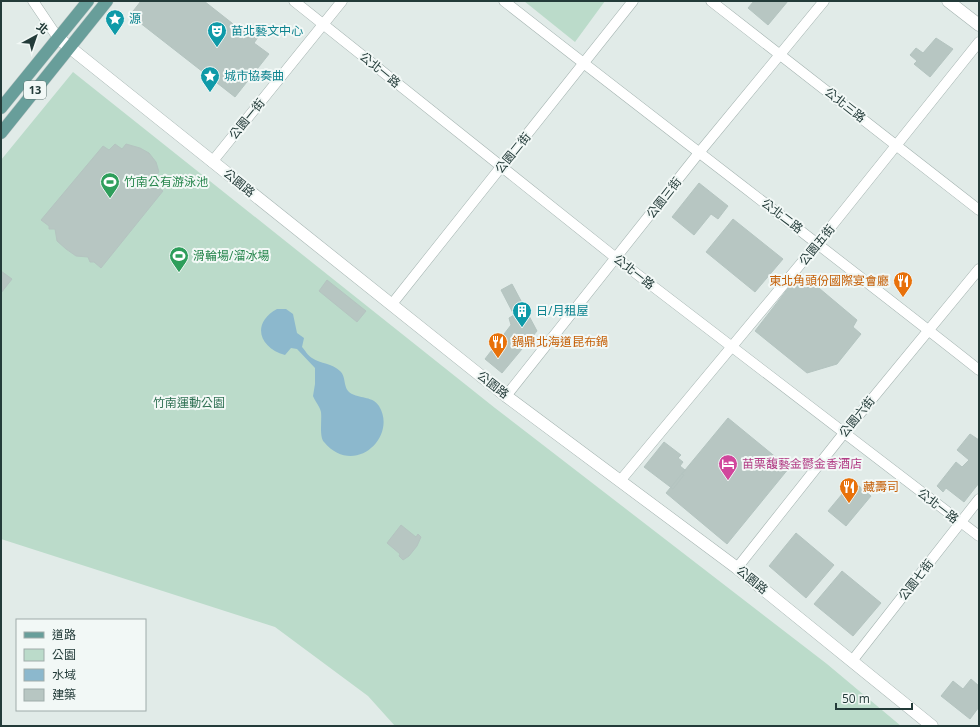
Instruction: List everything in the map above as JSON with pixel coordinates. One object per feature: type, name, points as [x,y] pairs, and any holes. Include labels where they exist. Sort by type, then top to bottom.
[{"type":"main road","name":"13","points":[[1,108],[88,1]]},
{"type":"main road","name":"13","points":[[1,133],[107,1]]},
{"type":"street","points":[[33,1],[58,38]]},
{"type":"street","name":"公北一路","points":[[294,1],[616,258],[960,523],[979,536]]},
{"type":"street","name":"公園一街","points":[[212,162],[342,1]]},
{"type":"street","name":"公北二路","points":[[504,1],[698,154],[818,243],[979,370]]},
{"type":"street","name":"公園二街","points":[[392,304],[633,1]]},
{"type":"street","name":"公北三路","points":[[711,1],[979,210]]},
{"type":"street","name":"公園三街","points":[[506,396],[698,154],[824,1]]},
{"type":"street","points":[[948,1],[979,24]]},
{"type":"street","name":"公園路","points":[[58,38],[506,396],[737,568],[932,726]]},
{"type":"street","name":"公園五街","points":[[620,481],[818,243],[979,42]]},
{"type":"street","name":"公園六街","points":[[737,568],[927,330],[979,269]]},
{"type":"street","name":"公園七街","points":[[852,661],[979,499]]},
{"type":"green space","points":[[524,1],[605,1],[575,42]]},
{"type":"green space","name":"竹南運動公園","points":[[73,72],[495,408],[827,664],[901,726],[395,726],[368,696],[275,627],[1,539],[1,160]]},
{"type":"water","points":[[277,309],[286,309],[293,314],[297,333],[304,338],[302,347],[309,356],[315,360],[337,368],[343,376],[349,392],[356,396],[367,398],[379,406],[383,418],[383,430],[378,441],[370,449],[360,455],[348,456],[336,452],[322,439],[321,412],[313,396],[315,368],[297,349],[291,348],[285,355],[276,352],[264,341],[261,328],[269,315]]},
{"type":"building","name":"苗北藝文中心","points":[[141,1],[204,1],[242,31],[248,24],[261,33],[254,43],[269,54],[235,97],[130,15]]},
{"type":"building","points":[[754,1],[788,1],[768,25],[748,8]]},
{"type":"building","points":[[936,38],[953,49],[930,77],[914,64],[917,61],[910,55],[916,48],[923,53]]},
{"type":"building","points":[[115,144],[122,149],[126,144],[140,148],[149,153],[156,162],[159,172],[155,177],[159,180],[154,185],[163,191],[101,268],[94,262],[90,262],[88,257],[76,256],[66,249],[57,241],[55,229],[49,229],[49,226],[41,220],[103,146],[109,150]]},
{"type":"building","points":[[699,183],[728,206],[718,219],[711,214],[694,235],[672,217]]},
{"type":"building","points":[[733,219],[783,259],[755,292],[706,252]]},
{"type":"building","points":[[1,271],[12,279],[1,293]]},
{"type":"building","points":[[796,278],[807,278],[857,320],[853,327],[861,334],[837,364],[807,373],[755,331]]},
{"type":"building","points":[[327,280],[366,311],[357,322],[319,291]]},
{"type":"building","name":"日/月租屋","points":[[512,284],[537,331],[502,373],[485,359],[511,325],[509,318],[514,315],[501,290]]},
{"type":"building","name":"苗栗馥藝金鬱金香酒店","points":[[728,418],[789,468],[727,544],[666,493]]},
{"type":"building","points":[[970,434],[979,440],[979,483],[964,502],[946,488],[943,492],[937,486],[956,462],[962,467],[969,460],[957,450]]},
{"type":"building","points":[[664,442],[681,455],[678,458],[683,462],[680,466],[685,470],[682,474],[684,475],[673,489],[644,467]]},
{"type":"building","name":"藏壽司","points":[[853,481],[871,496],[846,526],[828,511]]},
{"type":"building","points":[[401,525],[416,537],[418,534],[421,537],[417,546],[409,556],[403,560],[399,556],[400,554],[387,543]]},
{"type":"building","points":[[796,533],[834,565],[806,598],[769,566]]},
{"type":"building","points":[[842,571],[881,603],[853,636],[814,604]]},
{"type":"building","points":[[971,679],[979,686],[979,707],[970,719],[941,696],[953,681],[963,689]]},
{"type":"place","name":"源","points":[[115,36]]},
{"type":"place","name":"苗北藝文中心","points":[[217,48]]},
{"type":"place","name":"城市協奏曲","points":[[210,93]]},
{"type":"place","name":"竹南公有游泳池","points":[[110,199]]},
{"type":"place","name":"滑輪場/溜冰場","points":[[179,273]]},
{"type":"place","name":"東北角頭份國際宴會廳","points":[[903,298]]},
{"type":"place","name":"日/月租屋","points":[[522,328]]},
{"type":"place","name":"鍋鼎北海道昆布鍋","points":[[498,359]]},
{"type":"place","name":"苗栗馥藝金鬱金香酒店","points":[[728,481]]},
{"type":"place","name":"藏壽司","points":[[849,504]]}]
